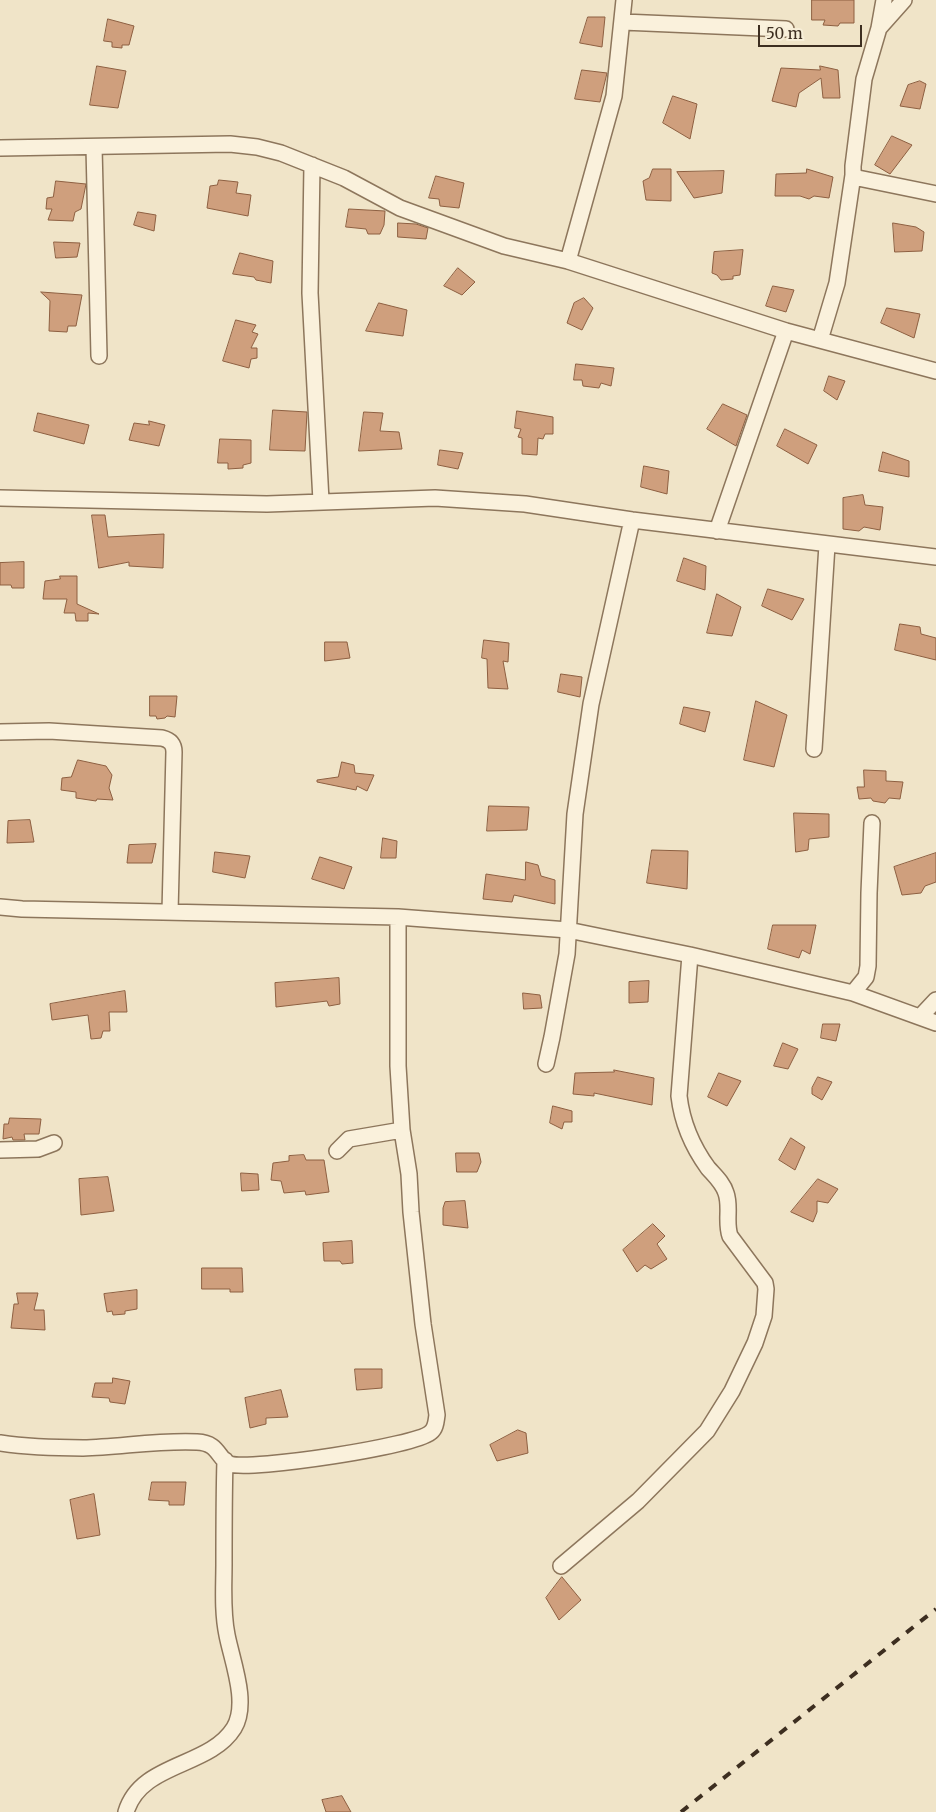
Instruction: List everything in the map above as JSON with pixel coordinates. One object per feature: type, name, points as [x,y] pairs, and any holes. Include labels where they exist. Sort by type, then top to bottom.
[{"type":"street","points":[[568,261],[614,96],[624,0]]},
{"type":"street","points":[[820,340],[837,283],[853,175],[864,79],[879,28],[884,0]]},
{"type":"street","points":[[879,28],[904,0]]},
{"type":"street","points":[[622,22],[786,28]]},
{"type":"street","points":[[0,148],[230,144],[257,147],[281,153],[312,165],[344,178],[400,208],[504,246],[568,261],[786,331],[936,371]]},
{"type":"street","points":[[94,147],[99,356]]},
{"type":"street","points":[[312,165],[310,293],[321,501]]},
{"type":"street","points":[[853,175],[858,178],[936,194]]},
{"type":"street","points":[[717,531],[786,331]]},
{"type":"street","points":[[0,498],[266,504],[434,498],[525,504],[632,520],[936,558]]},
{"type":"street","points":[[546,1064],[561,988],[568,930],[575,814],[592,704],[632,520]]},
{"type":"street","points":[[814,749],[827,545]]},
{"type":"street","points":[[0,732],[49,731],[162,738],[174,746],[170,912]]},
{"type":"street","points":[[853,993],[866,977],[868,966],[867,948],[872,823]]},
{"type":"street","points":[[0,907],[398,917],[568,930],[690,955],[853,993],[936,1022]]},
{"type":"street","points":[[0,1443],[83,1448],[158,1442],[198,1442],[208,1444],[218,1450],[224,1460],[230,1464],[239,1465],[282,1462],[350,1453],[425,1436],[432,1432],[436,1425],[433,1384],[423,1324],[411,1212],[409,1174],[402,1130],[398,1066],[398,917]]},
{"type":"street","points":[[561,1566],[638,1500],[707,1431],[732,1391],[756,1343],[764,1316],[765,1283],[730,1236],[727,1228],[728,1201],[726,1192],[694,1144],[681,1112],[679,1096],[690,955]]},
{"type":"street","points":[[921,1016],[936,1000]]},
{"type":"street","points":[[337,1151],[349,1139],[402,1130]]},
{"type":"street","points":[[0,1150],[38,1149],[54,1143]]},
{"type":"street","points":[[126,1812],[137,1791],[149,1780],[221,1744],[235,1726],[240,1709],[240,1691],[224,1618],[224,1460]]},
{"type":"building","points":[[812,0],[854,0],[854,23],[840,23],[838,26],[823,25],[825,20],[812,20]]},
{"type":"building","points":[[588,17],[605,17],[602,47],[580,43]]},
{"type":"building","points":[[108,19],[134,26],[129,45],[122,45],[122,48],[112,47],[112,42],[104,41]]},
{"type":"building","points":[[97,66],[126,71],[118,108],[90,105]]},
{"type":"building","points":[[820,66],[838,70],[840,98],[823,98],[821,78],[799,93],[796,107],[772,101],[781,68],[820,70]]},
{"type":"building","points":[[582,70],[607,73],[600,102],[575,99]]},
{"type":"building","points":[[920,81],[926,84],[920,109],[900,106],[908,85]]},
{"type":"building","points":[[673,96],[697,104],[690,139],[663,123]]},
{"type":"building","points":[[892,136],[912,145],[890,174],[875,165]]},
{"type":"building","points":[[653,169],[671,169],[671,201],[646,200],[643,181],[649,178]]},
{"type":"building","points":[[807,169],[833,177],[829,198],[814,196],[809,199],[800,196],[775,196],[776,174],[806,173]]},
{"type":"building","points":[[724,171],[722,193],[694,198],[677,172]]},
{"type":"building","points":[[436,176],[464,183],[459,208],[440,206],[439,199],[429,198]]},
{"type":"building","points":[[219,180],[238,182],[236,193],[251,195],[248,216],[207,208],[210,186],[217,185]]},
{"type":"building","points":[[56,181],[86,184],[81,209],[75,212],[73,221],[48,220],[52,209],[46,209],[47,198],[53,197]]},
{"type":"building","points":[[349,209],[385,211],[384,225],[380,234],[368,234],[366,229],[346,227]]},
{"type":"building","points":[[138,212],[156,215],[154,231],[134,225]]},
{"type":"building","points":[[398,223],[416,224],[428,228],[426,239],[398,237]]},
{"type":"building","points":[[893,223],[916,227],[924,232],[922,251],[895,252]]},
{"type":"building","points":[[54,242],[80,243],[77,257],[56,258]]},
{"type":"building","points":[[743,250],[740,275],[733,276],[733,279],[721,280],[712,273],[714,252]]},
{"type":"building","points":[[240,253],[273,261],[271,283],[256,280],[254,277],[233,274]]},
{"type":"building","points":[[458,268],[475,282],[462,295],[444,286]]},
{"type":"building","points":[[773,286],[794,290],[786,312],[766,306]]},
{"type":"building","points":[[41,292],[82,295],[76,326],[68,326],[67,332],[49,331],[50,301]]},
{"type":"building","points":[[584,298],[593,308],[582,330],[567,323],[574,303]]},
{"type":"building","points":[[379,303],[407,310],[403,336],[366,331]]},
{"type":"building","points":[[887,308],[920,314],[914,338],[881,323]]},
{"type":"building","points":[[236,320],[256,325],[252,332],[258,334],[251,348],[257,348],[257,358],[251,359],[249,368],[223,361]]},
{"type":"building","points":[[576,364],[614,368],[611,386],[601,383],[599,388],[583,386],[582,380],[574,380]]},
{"type":"building","points":[[829,376],[845,381],[837,400],[824,391]]},
{"type":"building","points":[[723,404],[747,415],[736,446],[707,429]]},
{"type":"building","points":[[273,410],[307,412],[305,451],[270,450]]},
{"type":"building","points":[[517,411],[553,417],[553,434],[545,434],[543,439],[538,438],[537,455],[522,454],[522,438],[518,437],[521,429],[515,428]]},
{"type":"building","points":[[364,412],[383,413],[380,431],[399,432],[402,449],[359,451]]},
{"type":"building","points":[[38,413],[89,425],[84,444],[34,431]]},
{"type":"building","points":[[149,421],[165,425],[159,446],[129,440],[134,423],[149,425]]},
{"type":"building","points":[[785,429],[817,445],[808,464],[777,446]]},
{"type":"building","points":[[220,439],[251,440],[251,463],[243,465],[243,468],[228,469],[228,463],[218,463]]},
{"type":"building","points":[[440,450],[463,453],[458,469],[438,465]]},
{"type":"building","points":[[883,452],[909,461],[909,477],[879,471]]},
{"type":"building","points":[[644,466],[669,471],[667,494],[641,487]]},
{"type":"building","points":[[863,495],[865,505],[883,507],[880,530],[864,527],[859,531],[843,529],[843,498]]},
{"type":"building","points":[[92,515],[105,515],[108,537],[164,534],[163,568],[129,566],[129,562],[99,568]]},
{"type":"building","points":[[684,558],[706,566],[705,590],[677,581]]},
{"type":"building","points":[[24,562],[24,588],[0,585],[0,563]]},
{"type":"building","points":[[60,576],[77,576],[77,604],[99,614],[88,613],[88,621],[76,621],[75,613],[64,613],[67,599],[43,599],[45,581],[60,579]]},
{"type":"building","points":[[768,589],[804,599],[792,620],[762,606]]},
{"type":"building","points":[[717,594],[741,607],[732,636],[707,633]]},
{"type":"building","points":[[900,624],[920,627],[921,634],[936,638],[936,660],[895,650]]},
{"type":"building","points":[[484,640],[509,643],[508,662],[503,661],[508,689],[488,688],[487,659],[482,658]]},
{"type":"building","points":[[325,642],[347,642],[350,658],[325,661]]},
{"type":"building","points":[[561,674],[582,677],[580,697],[558,692]]},
{"type":"building","points":[[150,696],[177,696],[175,717],[167,716],[157,719],[156,716],[150,716]]},
{"type":"building","points":[[756,701],[787,715],[774,767],[744,760]]},
{"type":"building","points":[[684,707],[710,712],[705,732],[680,724]]},
{"type":"building","points":[[78,760],[106,766],[112,775],[109,788],[113,800],[97,799],[96,801],[76,798],[76,792],[61,790],[62,778],[71,777]]},
{"type":"building","points":[[342,762],[354,765],[355,773],[374,775],[367,791],[357,786],[356,790],[317,782],[317,780],[338,777]]},
{"type":"building","points":[[864,770],[886,771],[886,781],[903,782],[900,799],[889,798],[885,803],[873,801],[871,798],[859,799],[857,787],[864,787]]},
{"type":"building","points":[[489,806],[529,807],[527,830],[487,831]]},
{"type":"building","points":[[794,813],[829,814],[829,837],[809,839],[808,850],[796,852]]},
{"type":"building","points":[[30,820],[34,842],[7,843],[8,821]]},
{"type":"building","points":[[383,838],[397,841],[396,858],[381,858]]},
{"type":"building","points":[[156,844],[152,863],[127,863],[129,845]]},
{"type":"building","points":[[652,850],[688,851],[687,889],[647,883]]},
{"type":"building","points":[[215,852],[250,856],[245,878],[213,872]]},
{"type":"building","points":[[936,853],[936,882],[925,886],[921,893],[902,895],[894,867]]},
{"type":"building","points":[[320,857],[352,867],[344,889],[312,879]]},
{"type":"building","points":[[526,862],[538,865],[541,876],[555,880],[555,904],[514,895],[512,902],[483,899],[486,874],[525,880]]},
{"type":"building","points":[[773,925],[816,925],[810,954],[802,950],[799,958],[768,949]]},
{"type":"building","points":[[339,978],[340,1004],[329,1006],[327,1001],[276,1007],[275,983]]},
{"type":"building","points":[[649,981],[648,1002],[629,1003],[629,982]]},
{"type":"building","points":[[125,991],[127,1012],[109,1012],[110,1031],[103,1031],[101,1038],[91,1039],[88,1015],[52,1020],[50,1004]]},
{"type":"building","points":[[523,993],[540,995],[542,1008],[524,1009]]},
{"type":"building","points":[[823,1024],[840,1024],[836,1041],[821,1038]]},
{"type":"building","points":[[783,1043],[798,1049],[788,1069],[774,1066]]},
{"type":"building","points":[[614,1070],[654,1078],[652,1105],[594,1093],[594,1096],[573,1094],[575,1073],[614,1072]]},
{"type":"building","points":[[719,1073],[741,1081],[727,1106],[708,1097]]},
{"type":"building","points":[[818,1077],[832,1082],[822,1100],[812,1094],[812,1088]]},
{"type":"building","points":[[553,1106],[572,1111],[572,1122],[564,1122],[562,1129],[550,1123]]},
{"type":"building","points":[[10,1118],[41,1119],[39,1134],[24,1134],[25,1140],[13,1140],[12,1137],[3,1139],[4,1124],[8,1124]]},
{"type":"building","points":[[791,1138],[805,1147],[795,1170],[779,1160]]},
{"type":"building","points":[[456,1153],[479,1153],[481,1162],[477,1172],[457,1172]]},
{"type":"building","points":[[304,1155],[306,1160],[324,1160],[329,1192],[306,1195],[305,1191],[284,1193],[281,1181],[271,1180],[273,1163],[289,1161],[289,1156]]},
{"type":"building","points":[[241,1173],[258,1174],[259,1190],[242,1191]]},
{"type":"building","points":[[108,1177],[114,1211],[81,1215],[79,1179]]},
{"type":"building","points":[[818,1179],[838,1189],[828,1203],[817,1201],[817,1212],[813,1222],[791,1212]]},
{"type":"building","points":[[465,1201],[468,1228],[443,1225],[445,1202]]},
{"type":"building","points":[[653,1224],[665,1236],[657,1244],[667,1259],[651,1269],[645,1265],[637,1272],[623,1250]]},
{"type":"building","points":[[352,1241],[353,1263],[342,1264],[340,1261],[324,1261],[323,1243]]},
{"type":"building","points":[[202,1268],[242,1268],[243,1292],[230,1292],[230,1289],[202,1289]]},
{"type":"building","points":[[137,1290],[137,1309],[125,1311],[125,1314],[113,1315],[112,1311],[107,1312],[104,1294]]},
{"type":"building","points":[[17,1293],[38,1293],[34,1310],[44,1310],[45,1330],[11,1328],[14,1304],[18,1304]]},
{"type":"building","points":[[355,1369],[382,1369],[382,1388],[357,1390]]},
{"type":"building","points":[[113,1378],[130,1381],[125,1404],[110,1402],[109,1398],[92,1397],[95,1383],[112,1383]]},
{"type":"building","points":[[281,1390],[288,1417],[266,1418],[266,1424],[250,1428],[245,1398]]},
{"type":"building","points":[[518,1430],[526,1433],[528,1453],[497,1461],[490,1445]]},
{"type":"building","points":[[152,1482],[186,1482],[184,1505],[169,1505],[169,1501],[149,1500]]},
{"type":"building","points":[[94,1494],[100,1535],[77,1539],[70,1500]]},
{"type":"building","points":[[562,1577],[581,1600],[559,1620],[546,1598]]},
{"type":"building","points":[[342,1796],[351,1812],[326,1812],[322,1800]]},
{"type":"railway","points":[[681,1812],[936,1609]]}]
